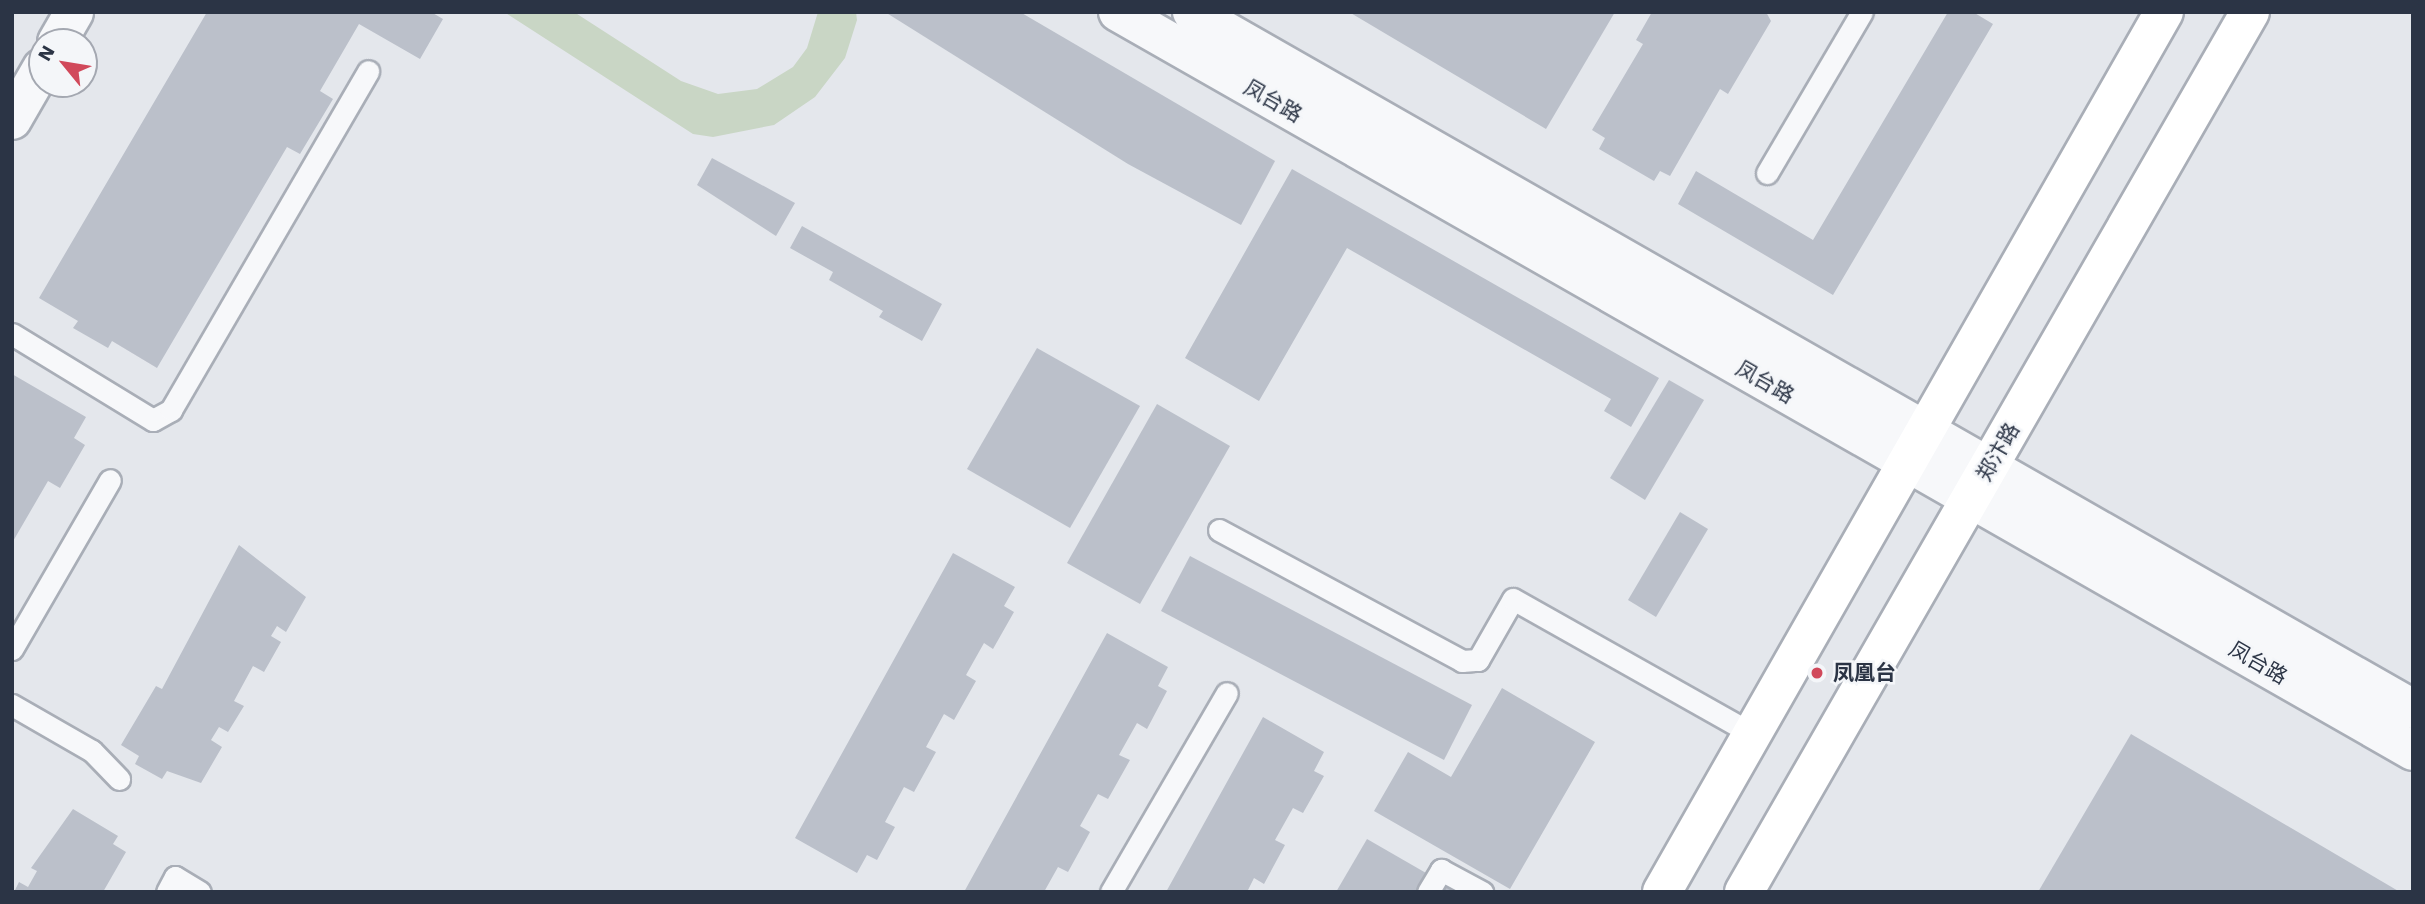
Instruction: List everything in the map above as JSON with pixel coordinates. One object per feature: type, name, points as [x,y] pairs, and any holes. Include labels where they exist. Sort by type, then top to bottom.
[{"type":"main road","points":[[1662,892],[1918,448],[2164,12]]},
{"type":"main road","name":"郑汴路","points":[[1744,892],[2250,12]]},
{"type":"street","points":[[65,28],[74,12]]},
{"type":"street","name":"凤台路","points":[[1118,12],[1980,483],[2413,709]]},
{"type":"street","name":"凤台路","points":[[1192,12],[1918,448]]},
{"type":"street","points":[[12,120],[28,92]]},
{"type":"street","name":"凤台路","points":[[1980,483],[2413,751]]},
{"type":"lane","points":[[1767,173],[1862,12]]},
{"type":"lane","points":[[12,334],[153,420],[171,410],[368,71]]},
{"type":"lane","points":[[12,649],[110,480]]},
{"type":"lane","points":[[1219,530],[1462,661],[1478,660],[1513,599],[1753,734]]},
{"type":"lane","points":[[1111,892],[1227,692]]},
{"type":"lane","points":[[12,705],[92,751],[119,779]]},
{"type":"lane","points":[[1428,892],[1441,870],[1482,892]]},
{"type":"lane","points":[[167,892],[175,877],[200,892]]},
{"type":"green space","points":[[504,12],[574,12],[681,81],[718,94],[757,89],[793,67],[807,48],[818,12],[856,12],[857,20],[845,58],[815,97],[774,125],[713,137],[693,134]]},
{"type":"building","points":[[207,12],[431,12],[443,19],[420,59],[359,24],[320,91],[333,99],[300,154],[287,147],[157,368],[112,341],[108,348],[73,328],[78,321],[39,298]]},
{"type":"building","points":[[885,12],[1020,12],[1275,161],[1241,225],[1128,164]]},
{"type":"building","points":[[1349,12],[1615,12],[1546,129]]},
{"type":"building","points":[[1652,12],[1766,12],[1771,21],[1728,94],[1720,89],[1670,176],[1660,171],[1654,181],[1599,149],[1605,138],[1592,130],[1643,44],[1636,40]]},
{"type":"building","points":[[1948,12],[1973,12],[1993,24],[1833,295],[1678,204],[1696,171],[1813,240]]},
{"type":"building","points":[[712,158],[795,203],[776,236],[697,185]]},
{"type":"building","points":[[1292,169],[1659,378],[1631,427],[1604,411],[1611,399],[1347,248],[1259,401],[1185,358]]},
{"type":"building","points":[[802,226],[942,304],[922,341],[879,317],[883,311],[829,280],[833,272],[790,248]]},
{"type":"building","points":[[1037,348],[1140,406],[1070,528],[967,469]]},
{"type":"building","points":[[12,374],[86,417],[74,438],[85,445],[60,488],[48,481],[12,543]]},
{"type":"building","points":[[1669,380],[1704,400],[1645,500],[1610,478]]},
{"type":"building","points":[[1157,404],[1230,446],[1140,604],[1067,563]]},
{"type":"building","points":[[1680,512],[1708,529],[1656,617],[1628,600]]},
{"type":"building","points":[[239,545],[306,597],[286,632],[277,626],[271,636],[281,642],[264,672],[253,666],[234,701],[244,706],[228,732],[219,727],[211,740],[222,747],[201,783],[167,771],[162,779],[135,764],[139,756],[121,745],[156,686],[162,689]]},
{"type":"building","points":[[953,553],[1015,587],[1004,606],[1014,612],[993,649],[984,643],[966,675],[976,681],[954,720],[944,714],[926,747],[936,752],[914,792],[904,787],[885,822],[895,827],[877,860],[867,855],[857,873],[795,838]]},
{"type":"building","points":[[1190,556],[1472,705],[1444,760],[1161,611]]},
{"type":"building","points":[[1107,633],[1168,667],[1158,686],[1167,691],[1147,729],[1137,723],[1119,755],[1130,760],[1108,799],[1098,794],[1080,826],[1090,832],[1068,872],[1058,867],[1044,892],[964,892]]},
{"type":"building","points":[[1502,688],[1595,742],[1510,889],[1374,811],[1408,752],[1451,777]]},
{"type":"building","points":[[1263,717],[1324,752],[1314,771],[1324,776],[1303,813],[1293,808],[1275,840],[1285,845],[1264,884],[1254,878],[1247,892],[1166,892]]},
{"type":"building","points":[[2131,734],[2400,892],[2038,892]]},
{"type":"building","points":[[73,809],[118,836],[113,844],[126,852],[103,892],[14,892],[19,882],[28,887],[37,871],[31,868]]},
{"type":"building","points":[[1367,839],[1459,892],[1336,892]]},
{"type":"place","name":"凤凰台","points":[[1817,673]]}]
